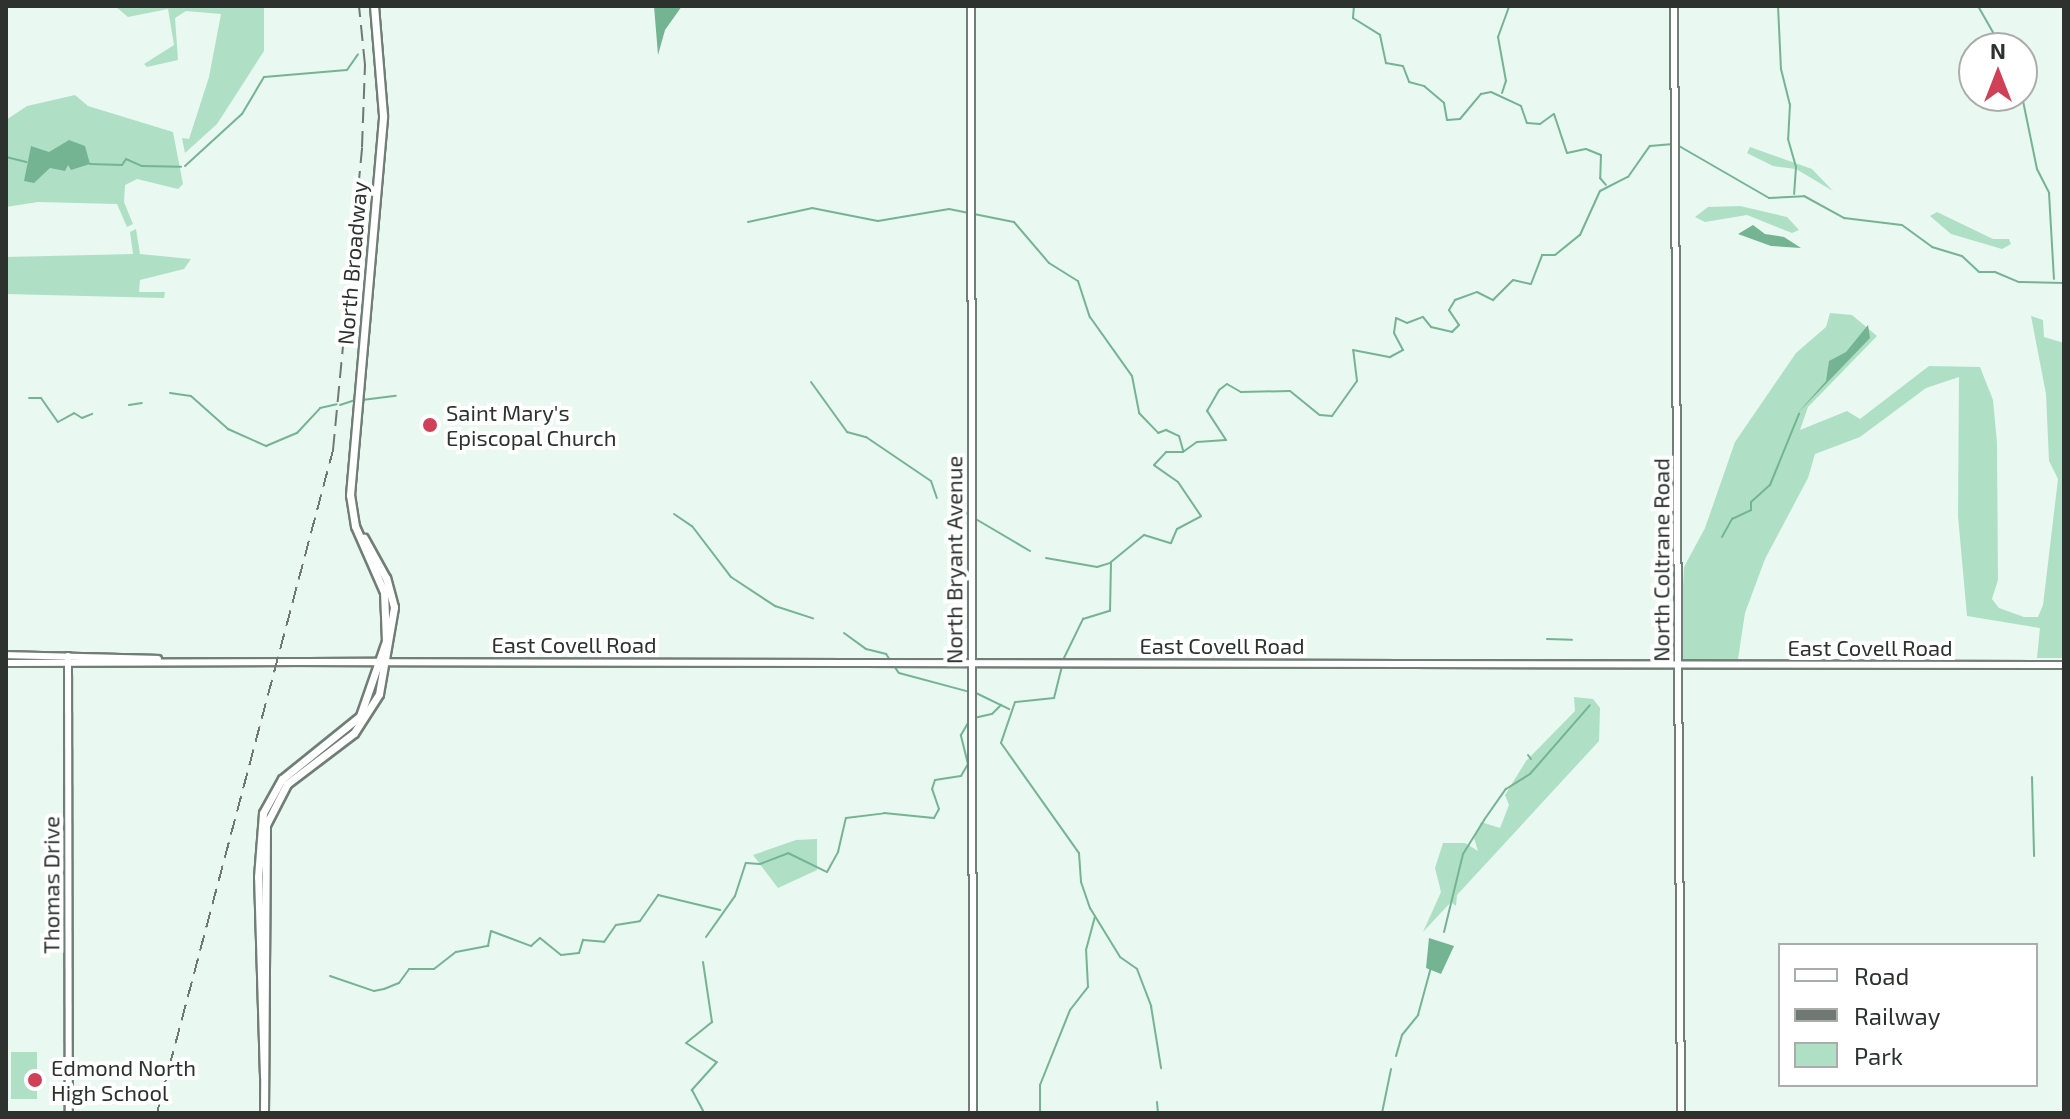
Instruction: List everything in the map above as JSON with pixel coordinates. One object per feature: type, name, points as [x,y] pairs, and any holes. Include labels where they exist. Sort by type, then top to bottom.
[{"type":"main road","name":"North Broadway","points":[[263,826],[282,779],[324,751],[370,714],[394,607],[350,495],[383,126],[379,34],[374,6]]},
{"type":"main road","points":[[264,1113],[263,826],[279,793],[324,751]]},
{"type":"street","name":"North Bryant Avenue","points":[[971,6],[973,1113]]},
{"type":"street","name":"North Coltrane Road","points":[[1674,6],[1681,1113]]},
{"type":"street","points":[[6,655],[68,660]]},
{"type":"street","name":"East Covell Road","points":[[68,660],[2064,665]]},
{"type":"street","points":[[6,663],[68,660]]},
{"type":"street","name":"Thomas Drive","points":[[68,660],[69,1113]]},
{"type":"green space","points":[[115,6],[264,6],[264,51],[217,124],[185,153],[182,138],[189,139],[209,77],[221,14],[186,11],[175,18],[178,60],[147,67],[144,64],[174,45],[168,9],[128,17]]},
{"type":"green space","points":[[75,95],[88,106],[173,132],[183,184],[178,189],[137,179],[125,185],[124,202],[133,224],[127,227],[117,204],[38,202],[6,207],[6,120],[27,106]]},
{"type":"green space","points":[[1750,147],[1812,169],[1833,191],[1796,169],[1773,166],[1747,153]]},
{"type":"green space","points":[[1740,206],[1787,217],[1799,230],[1792,233],[1747,215],[1705,222],[1695,217],[1708,207]]},
{"type":"green space","points":[[1937,212],[1993,239],[2009,239],[2011,244],[2002,249],[1951,234],[1930,216]]},
{"type":"green space","points":[[136,229],[140,254],[191,259],[184,269],[140,280],[139,292],[165,292],[164,298],[6,294],[6,257],[133,254],[130,232]]},
{"type":"green space","points":[[1830,313],[1852,315],[1877,336],[1808,407],[1800,430],[1847,411],[1860,419],[1929,366],[1980,367],[1993,400],[1997,443],[1998,580],[1992,599],[1999,608],[2024,617],[2038,617],[2043,605],[2058,479],[2049,461],[2046,394],[2031,316],[2043,320],[2044,337],[2064,343],[2064,658],[2037,658],[2040,628],[1967,616],[1958,516],[1959,377],[1926,388],[1860,437],[1815,454],[1808,478],[1765,559],[1745,613],[1738,659],[1679,661],[1684,567],[1705,528],[1735,442],[1796,353],[1826,327]]},
{"type":"green space","points":[[1574,697],[1593,699],[1600,708],[1599,741],[1457,895],[1456,906],[1451,902],[1423,932],[1441,892],[1435,868],[1443,843],[1465,843],[1478,851],[1474,838],[1481,822],[1500,828],[1509,805],[1505,795],[1526,761],[1575,711]]},
{"type":"green space","points":[[817,839],[817,870],[778,888],[753,855],[796,840]]},
{"type":"green space","points":[[11,1052],[37,1052],[37,1099],[11,1099]]},
{"type":"shaded area","points":[[654,6],[682,6],[665,30],[658,55]]},
{"type":"shaded area","points":[[69,140],[85,146],[90,164],[71,170],[68,165],[65,171],[50,168],[34,183],[24,181],[31,146],[49,152]]},
{"type":"shaded area","points":[[1753,225],[1765,234],[1784,237],[1801,248],[1771,246],[1738,234]]},
{"type":"shaded area","points":[[1868,325],[1870,338],[1796,415],[1826,381],[1829,361],[1846,352]]},
{"type":"shaded area","points":[[1429,938],[1454,946],[1441,974],[1426,968]]},
{"type":"waterway","points":[[1354,6],[1353,18],[1380,35],[1386,63],[1403,66],[1409,82],[1424,86],[1444,103],[1447,120],[1460,119],[1481,94],[1491,92],[1521,106],[1527,123],[1540,124],[1554,114],[1567,153],[1586,149],[1601,155],[1600,178],[1606,185]]},
{"type":"waterway","points":[[1502,93],[1506,81],[1498,37],[1509,6]]},
{"type":"waterway","points":[[1778,6],[1781,69],[1790,104],[1788,139],[1796,167],[1794,194]]},
{"type":"waterway","points":[[1978,6],[1993,32]]},
{"type":"waterway","points":[[185,166],[242,114],[264,77],[347,70],[358,54]]},
{"type":"waterway","points":[[2025,112],[2037,169],[2049,193],[2054,279]]},
{"type":"waterway","points":[[1063,660],[1083,619],[1110,611],[1111,562],[1144,535],[1171,543],[1177,529],[1201,516],[1178,482],[1154,465],[1166,452],[1183,452],[1197,442],[1226,440],[1207,411],[1219,390],[1227,384],[1241,392],[1290,391],[1320,415],[1332,416],[1357,381],[1353,350],[1390,357],[1403,350],[1394,333],[1396,318],[1407,323],[1423,317],[1431,327],[1452,332],[1459,325],[1449,310],[1455,300],[1477,292],[1493,300],[1513,280],[1531,284],[1542,255],[1555,255],[1580,235],[1600,191],[1628,177],[1650,146],[1673,144]]},
{"type":"waterway","points":[[1679,146],[1769,198],[1804,196],[1844,218],[1902,225],[1932,247],[1962,256],[1979,272],[1995,272],[2019,282],[2064,283]]},
{"type":"waterway","points":[[6,157],[26,162]]},
{"type":"waterway","points":[[90,164],[122,165],[126,159],[142,166],[181,167]]},
{"type":"waterway","points":[[748,222],[812,208],[878,221],[949,209],[1014,222],[1049,263],[1078,281],[1090,317],[1132,376],[1139,413],[1158,433],[1166,430],[1179,436],[1183,450]]},
{"type":"waterway","points":[[811,382],[847,432],[866,437],[931,481],[937,498]]},
{"type":"waterway","points":[[170,393],[191,396],[228,429],[266,446],[297,433],[320,408],[337,404]]},
{"type":"waterway","points":[[362,400],[396,396]]},
{"type":"waterway","points":[[29,398],[41,398],[58,422],[74,413],[82,418],[92,414]]},
{"type":"waterway","points":[[340,405],[355,400]]},
{"type":"waterway","points":[[129,405],[142,403]]},
{"type":"waterway","points":[[1722,537],[1732,519],[1751,510],[1751,502],[1770,485],[1799,414]]},
{"type":"waterway","points":[[954,505],[969,515]]},
{"type":"waterway","points":[[674,514],[692,526],[731,577],[775,606],[813,618]]},
{"type":"waterway","points":[[974,518],[1030,551]]},
{"type":"waterway","points":[[1046,558],[1097,567],[1110,563]]},
{"type":"waterway","points":[[844,633],[866,649],[886,654],[899,673],[970,692]]},
{"type":"waterway","points":[[1547,639],[1572,640]]},
{"type":"waterway","points":[[1062,666],[1054,698],[1015,702],[1001,743],[1079,853],[1081,882],[1090,908],[1120,957],[1137,969],[1151,1006],[1161,1068]]},
{"type":"waterway","points":[[976,693],[1009,709]]},
{"type":"waterway","points":[[974,718],[992,714],[1001,705]]},
{"type":"waterway","points":[[1444,932],[1463,854],[1484,820],[1506,789],[1530,774],[1590,705]]},
{"type":"waterway","points":[[706,937],[735,896],[746,863],[760,864],[788,853],[827,872],[838,852],[846,818],[884,813],[934,818],[939,809],[932,789],[935,780],[961,776],[968,764],[961,735],[969,721]]},
{"type":"waterway","points":[[1528,755],[1531,759]]},
{"type":"waterway","points":[[2032,777],[2034,856]]},
{"type":"waterway","points":[[330,976],[374,991],[384,989],[399,983],[409,969],[434,969],[456,952],[488,946],[491,931],[531,946],[540,938],[561,955],[579,953],[583,940],[604,942],[616,925],[640,921],[658,895],[720,910]]},
{"type":"waterway","points":[[1040,1113],[1040,1085],[1070,1010],[1088,987],[1086,950],[1095,916]]},
{"type":"waterway","points":[[703,962],[712,1022],[686,1043],[717,1062],[692,1090],[704,1113]]},
{"type":"waterway","points":[[1396,1056],[1402,1035],[1418,1015],[1431,967]]},
{"type":"waterway","points":[[1382,1113],[1391,1069]]},
{"type":"waterway","points":[[1157,1102],[1158,1113]]},
{"type":"railway","points":[[157,1113],[333,450],[362,147],[365,65],[359,6]]},
{"type":"place","name":"Saint Mary's Episcopal Church","points":[[430,425]]},
{"type":"place","name":"Edmond North High School","points":[[35,1080]]}]
